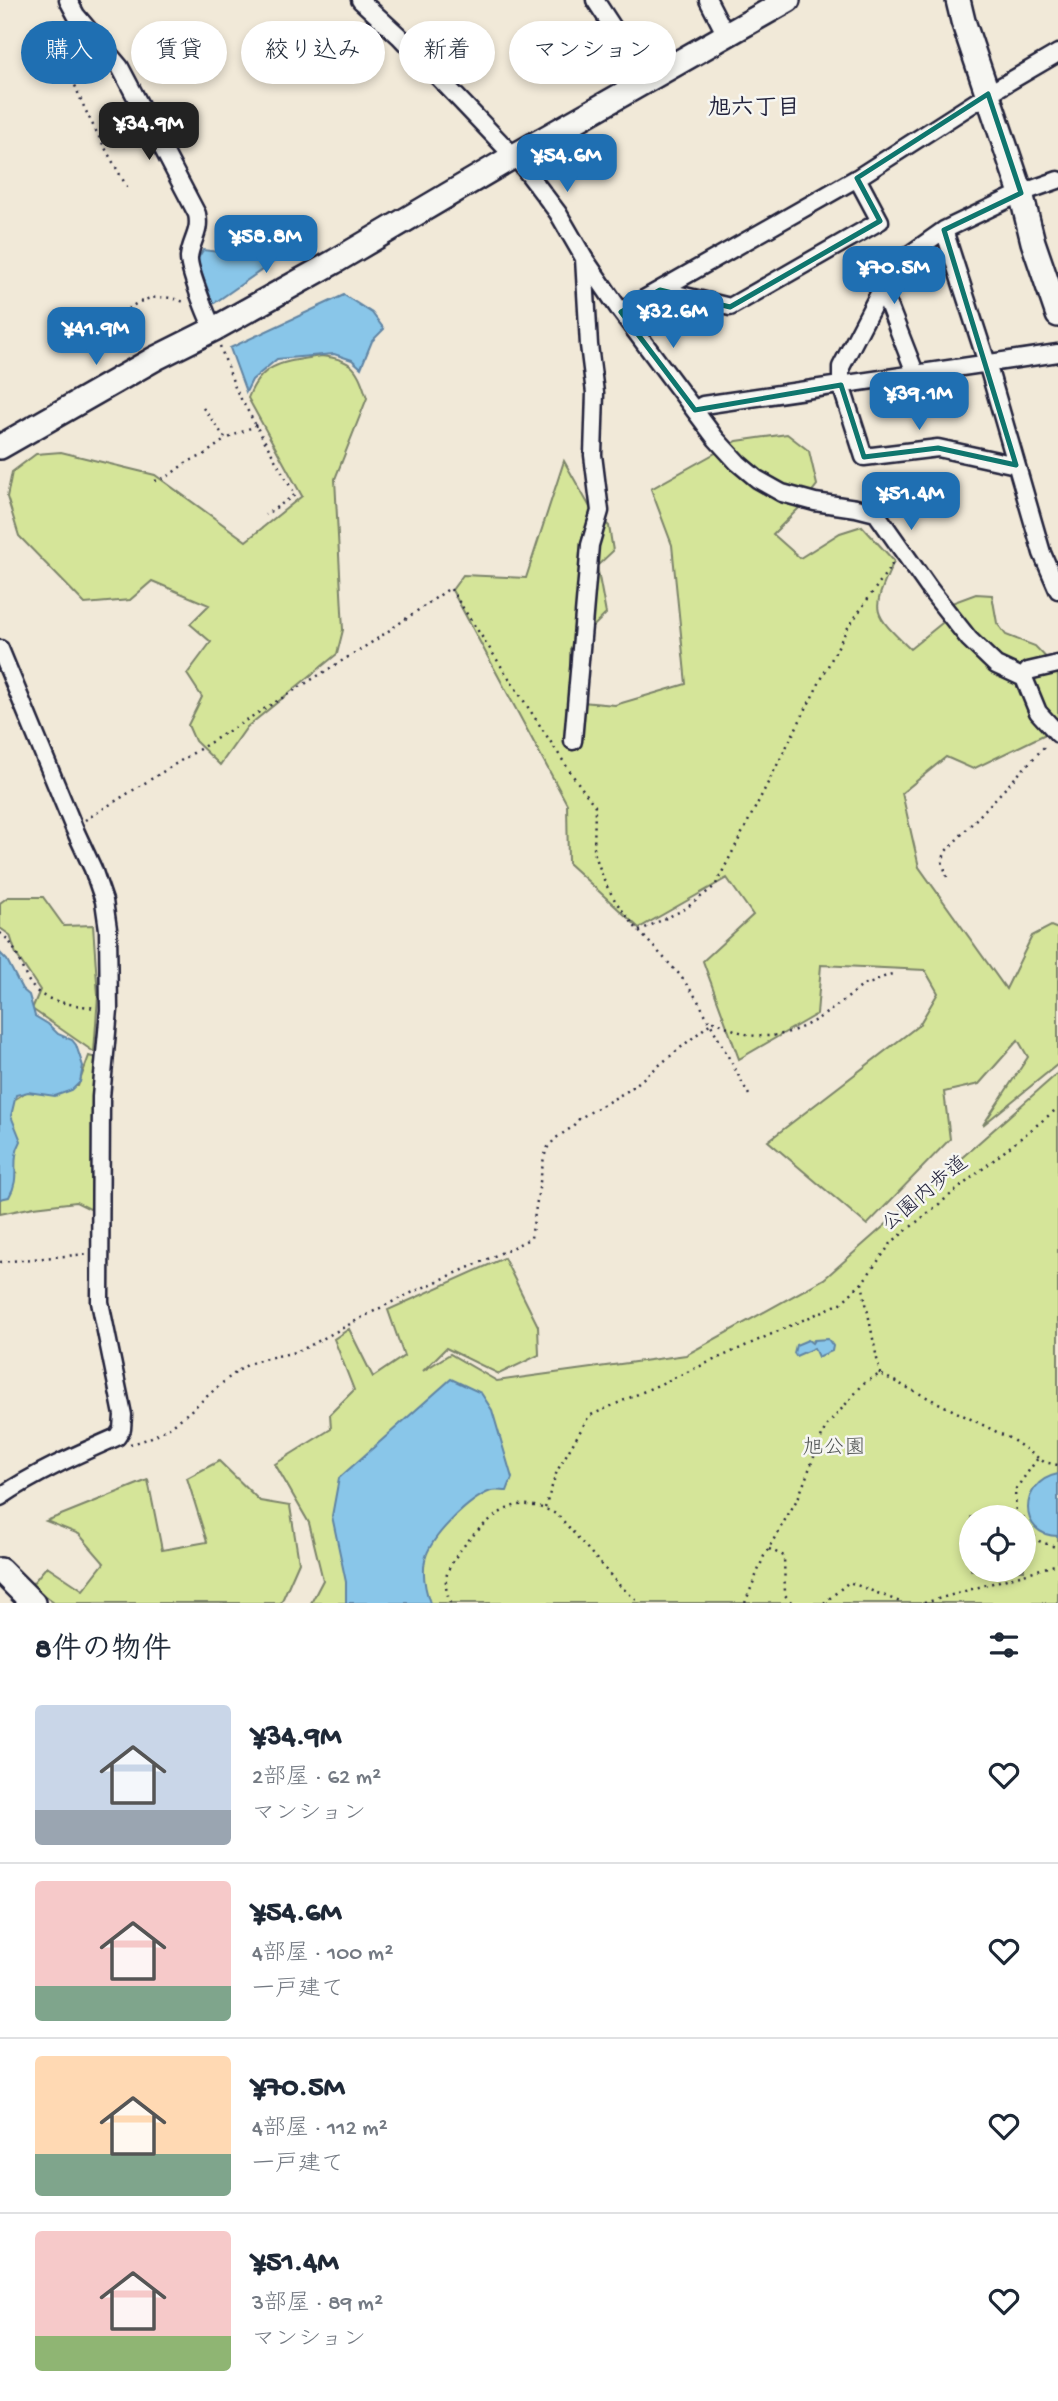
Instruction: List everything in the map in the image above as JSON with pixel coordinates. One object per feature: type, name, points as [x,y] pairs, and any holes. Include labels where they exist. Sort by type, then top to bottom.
[{"type":"street","points":[[360,0],[399,36],[514,156],[558,213],[584,258],[621,312],[716,439],[757,479],[782,493],[814,502],[876,513],[969,639],[996,665],[1024,678],[1038,712],[1058,733]]},
{"type":"street","points":[[594,0],[608,21]]},
{"type":"street","points":[[708,0],[726,36]]},
{"type":"street","points":[[676,64],[788,0]]},
{"type":"street","points":[[958,0],[962,21],[1052,276],[1058,315]]},
{"type":"street","points":[[70,4],[120,67],[197,214],[199,226],[189,254],[189,266],[212,324]]},
{"type":"street","points":[[621,312],[857,178],[988,94],[1058,53]]},
{"type":"street","points":[[0,447],[212,324],[334,262],[640,84]]},
{"type":"street","points":[[660,290],[730,307],[880,221],[857,178]]},
{"type":"street","points":[[1016,465],[938,448],[864,457],[841,385],[841,366],[882,288],[909,254],[944,230],[1021,192],[1058,180]]},
{"type":"street","points":[[944,230],[987,363],[1042,553],[1058,590]]},
{"type":"street","points":[[573,741],[590,545],[600,511],[593,455],[595,393],[584,258]]},
{"type":"street","points":[[882,288],[916,375]]},
{"type":"street","points":[[695,410],[703,405],[1058,353]]},
{"type":"street","points":[[0,649],[104,901],[108,929],[109,1010],[102,1084],[100,1302],[124,1415],[122,1429],[117,1437],[57,1463],[0,1497]]},
{"type":"street","points":[[1024,678],[1028,671],[1058,664]]},
{"type":"street","points":[[0,1570],[33,1603]]},
{"type":"path","points":[[70,4],[64,28],[70,73],[78,97],[129,191]]},
{"type":"path","points":[[82,316],[110,320],[119,317],[135,304],[161,296],[200,310],[212,324],[236,390],[295,495],[265,515]]},
{"type":"path","points":[[203,408],[226,439]]},
{"type":"path","points":[[155,481],[167,477],[226,439],[257,425]]},
{"type":"path","points":[[639,931],[685,909],[715,886],[847,629],[903,551]]},
{"type":"path","points":[[74,828],[374,641],[450,588],[595,806],[594,852],[605,883],[616,902],[679,974],[712,1022],[749,1095]]},
{"type":"path","points":[[947,877],[942,861],[946,851],[1058,733]]},
{"type":"path","points":[[0,933],[14,946],[30,983],[43,996],[109,1010]]},
{"type":"path","points":[[117,1437],[128,1445],[143,1442],[163,1431],[246,1365],[304,1348],[388,1304],[489,1260],[531,1238],[548,1147],[580,1118],[629,1090],[712,1022],[745,1034],[760,1036],[790,1031],[824,1015],[865,984],[897,974]]},
{"type":"path","name":"公園内歩道","points":[[545,1508],[557,1471],[589,1416],[841,1303],[862,1283],[892,1242],[1058,1108]]},
{"type":"path","points":[[0,1262],[100,1253]]},
{"type":"path","points":[[862,1283],[880,1374]]},
{"type":"path","points":[[880,1374],[1011,1439],[1038,1458],[1058,1465]]},
{"type":"path","points":[[745,1603],[769,1549],[799,1496],[825,1428],[866,1382],[880,1374]]},
{"type":"path","points":[[1016,1505],[1015,1490],[1038,1458]]},
{"type":"path","points":[[451,1603],[446,1587],[447,1572],[467,1541],[496,1516],[512,1506],[520,1505],[545,1508],[558,1515],[619,1585],[640,1603]]},
{"type":"path","points":[[1036,1538],[1058,1548]]},
{"type":"path","points":[[769,1549],[784,1556],[785,1595],[792,1603]]},
{"type":"path","points":[[924,1603],[1058,1564]]},
{"type":"path","points":[[824,1603],[849,1582],[903,1603]]},
{"type":"highlighted area","points":[[988,94],[1021,193],[944,230],[1016,465],[938,448],[864,457],[841,385],[695,410],[621,312],[660,290],[730,307],[880,221],[857,178]]},
{"type":"green space","points":[[321,356],[348,363],[361,380],[367,398],[335,479],[343,630],[337,654],[247,727],[220,765],[195,741],[188,725],[202,697],[187,674],[211,642],[190,624],[209,605],[152,581],[130,600],[85,604],[19,536],[7,497],[12,472],[36,454],[61,452],[155,475],[246,541],[302,496],[248,398],[260,377],[268,370],[286,362]]},
{"type":"green space","points":[[787,434],[809,451],[817,485],[773,534],[800,558],[840,533],[862,526],[894,561],[881,590],[878,609],[887,626],[910,649],[947,619],[949,604],[976,594],[992,595],[997,623],[1006,635],[1035,646],[1058,670],[1058,728],[973,769],[946,757],[902,793],[919,867],[1006,989],[1032,936],[1051,926],[1058,929],[1058,1064],[983,1125],[1028,1057],[1018,1040],[979,1084],[944,1092],[950,1139],[867,1225],[768,1141],[919,1025],[938,993],[925,970],[821,965],[817,1014],[739,1059],[703,961],[753,915],[727,878],[639,928],[568,863],[567,804],[452,590],[463,575],[526,578],[564,461],[591,509],[609,526],[613,551],[597,566],[606,614],[570,649],[571,701],[615,705],[686,684],[672,545],[651,489],[737,441]]},
{"type":"green space","points":[[8,897],[43,897],[64,926],[93,925],[98,996],[94,1052],[32,1009],[40,990],[16,954],[10,935],[0,928],[0,903]]},
{"type":"green space","points":[[89,1056],[99,1059],[94,1211],[76,1202],[0,1214],[0,1178],[17,1173],[0,1143],[5,1106],[35,1086],[78,1086]]},
{"type":"green space","name":"旭公園","points":[[1058,1073],[1058,1603],[311,1603],[323,1580],[309,1523],[275,1464],[331,1429],[330,1414],[354,1390],[334,1339],[349,1329],[373,1377],[404,1356],[388,1310],[504,1258],[538,1326],[539,1355],[499,1374],[446,1348],[423,1371],[450,1354],[497,1381],[686,1355],[824,1279]]},
{"type":"green space","points":[[219,1461],[260,1501],[290,1506],[299,1562],[281,1603],[54,1603],[31,1585],[47,1566],[83,1590],[104,1563],[79,1534],[46,1521],[148,1480],[162,1550],[207,1542],[187,1478]]},
{"type":"water","points":[[241,249],[279,258],[213,304],[197,260],[203,250],[227,253]]},
{"type":"water","points":[[344,295],[372,313],[384,329],[372,341],[361,368],[352,360],[334,354],[277,359],[252,380],[246,392],[230,348]]},
{"type":"water","points":[[0,953],[7,960],[22,989],[29,995],[35,1016],[58,1034],[72,1040],[83,1066],[80,1082],[72,1090],[55,1096],[28,1092],[16,1095],[11,1116],[21,1141],[16,1156],[15,1182],[9,1197],[0,1199]]},
{"type":"water","points":[[828,1339],[833,1346],[832,1351],[818,1357],[814,1348],[796,1356],[794,1353],[796,1345],[808,1340],[812,1343],[814,1340]]},
{"type":"water","points":[[451,1379],[481,1393],[492,1410],[512,1478],[507,1491],[491,1491],[482,1495],[462,1510],[434,1541],[424,1566],[424,1582],[430,1603],[346,1603],[346,1582],[332,1516],[339,1478]]},
{"type":"water","points":[[1058,1474],[1058,1536],[1045,1534],[1036,1527],[1036,1505],[1029,1505],[1036,1487],[1045,1479]]},
{"type":"district","name":"旭六丁目","points":[[754,109]]}]
